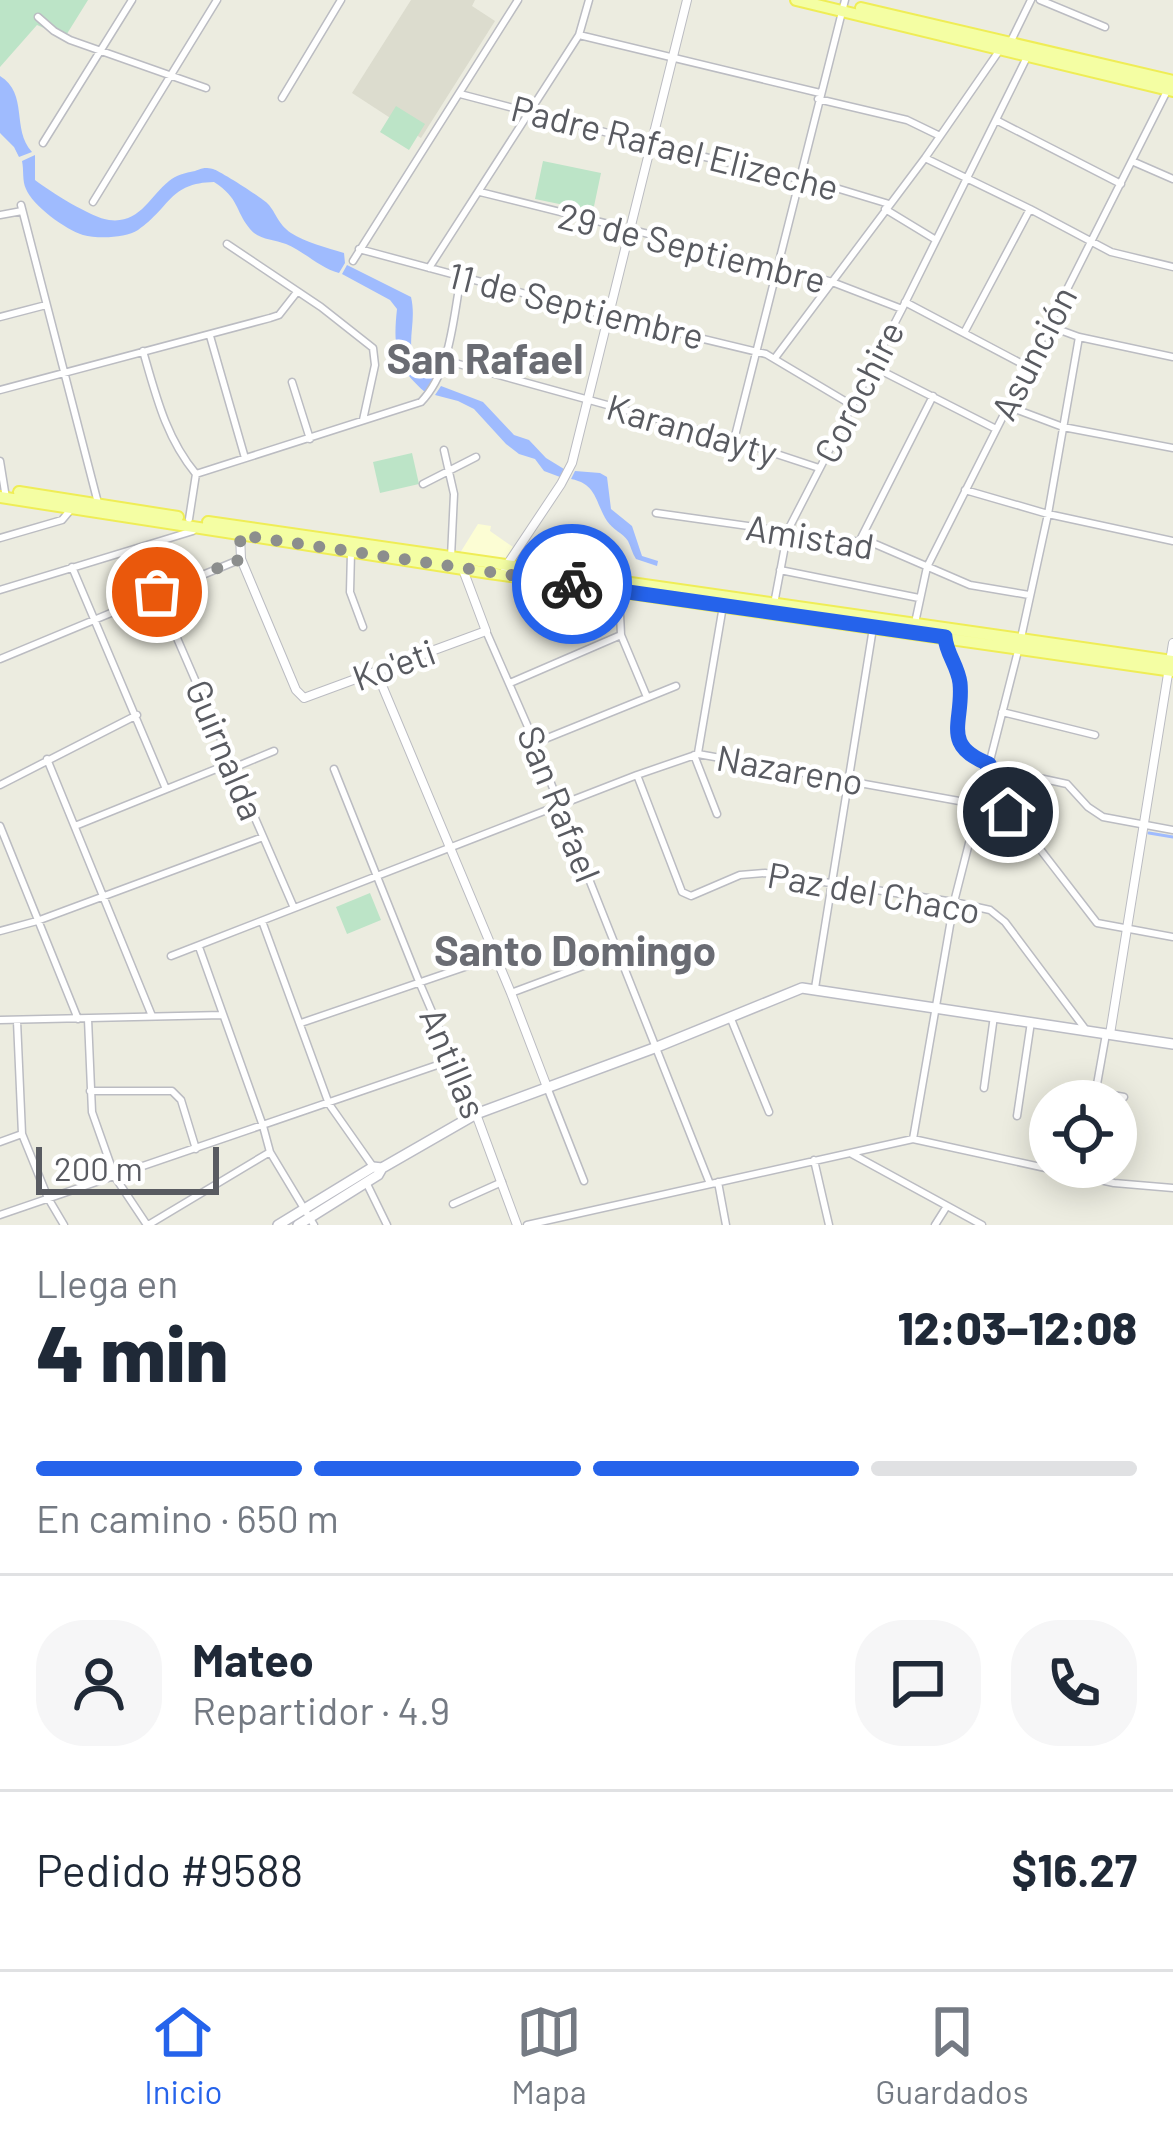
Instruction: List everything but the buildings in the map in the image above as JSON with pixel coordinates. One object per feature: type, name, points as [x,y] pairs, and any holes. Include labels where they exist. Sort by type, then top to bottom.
[{"type":"main road","points":[[796,0],[844,5]]},
{"type":"main road","points":[[828,0],[1172,85]]},
{"type":"main road","points":[[3,494],[189,519],[351,551],[458,561]]},
{"type":"main road","points":[[3,494],[202,528],[458,561],[619,590],[724,601]]},
{"type":"main road","points":[[504,570],[1171,666]]},
{"type":"main road","points":[[915,628],[945,637],[1020,643]]},
{"type":"main road","points":[[298,1225],[378,1170],[476,1114],[796,989],[815,988],[1173,1044]]},
{"type":"main road","points":[[278,1225],[309,1217],[378,1170]]},
{"type":"street","points":[[43,143],[132,0]]},
{"type":"street","points":[[93,202],[217,0]]},
{"type":"street","points":[[282,98],[341,0]]},
{"type":"street","points":[[352,261],[518,0]]},
{"type":"street","points":[[429,268],[579,35],[589,0]]},
{"type":"street","points":[[504,570],[568,472],[687,0]]},
{"type":"street","points":[[775,358],[1005,47],[1030,0]]},
{"type":"street","points":[[1040,0],[1105,27]]},
{"type":"street","points":[[734,440],[844,5]]},
{"type":"street","points":[[38,17],[70,40],[206,88]]},
{"type":"street","points":[[579,35],[907,120],[940,136]]},
{"type":"street","name":"Corochire","points":[[773,608],[788,530],[1029,52]]},
{"type":"street","name":"Asunción","points":[[915,628],[927,567],[1172,85]]},
{"type":"street","name":"Padre Rafael Elizeche","points":[[460,94],[799,179],[887,207],[936,240]]},
{"type":"street","points":[[996,120],[1121,184]]},
{"type":"street","points":[[925,158],[1124,257],[1173,267]]},
{"type":"street","points":[[1133,163],[1173,179]]},
{"type":"street","name":"29 de Septiembre","points":[[480,193],[832,282],[903,306],[1028,367]]},
{"type":"street","points":[[0,215],[21,208],[99,508]]},
{"type":"street","points":[[964,333],[1030,209]]},
{"type":"street","points":[[227,244],[321,307],[373,349],[376,365],[363,420]]},
{"type":"street","name":"11 de Septiembre","points":[[359,249],[757,352],[775,358],[851,405]]},
{"type":"street","points":[[196,474],[417,404],[438,379],[444,362],[461,277]]},
{"type":"street","points":[[0,390],[278,314],[297,292]]},
{"type":"street","points":[[0,317],[46,305]]},
{"type":"street","points":[[1049,326],[1173,357]]},
{"type":"street","points":[[211,336],[245,458]]},
{"type":"street","points":[[913,1139],[954,902],[1020,643],[1079,337]]},
{"type":"street","points":[[143,351],[165,425],[196,474],[189,519]]},
{"type":"street","name":"Karandayty","points":[[426,356],[820,468]]},
{"type":"street","points":[[872,366],[996,429]]},
{"type":"street","points":[[292,382],[310,439]]},
{"type":"street","points":[[859,542],[933,396]]},
{"type":"street","points":[[1007,406],[1064,427],[1173,448]]},
{"type":"street","points":[[444,450],[458,561]]},
{"type":"street","points":[[423,484],[476,457]]},
{"type":"street","points":[[0,461],[3,494]]},
{"type":"street","points":[[965,490],[1173,542]]},
{"type":"street","points":[[0,538],[62,520],[72,508]]},
{"type":"street","name":"Amistad","points":[[656,513],[888,548],[970,585],[1029,595]]},
{"type":"street","points":[[0,590],[202,528]]},
{"type":"street","points":[[0,659],[241,559],[240,531]]},
{"type":"street","points":[[351,551],[350,592],[363,627]]},
{"type":"street","name":"Ko'eti","points":[[241,559],[302,698],[486,631]]},
{"type":"street","name":"San Rafael","points":[[458,561],[714,1183],[727,1225]]},
{"type":"street","points":[[72,567],[166,790]]},
{"type":"street","points":[[780,570],[920,598]]},
{"type":"street","points":[[619,590],[621,635],[647,697]]},
{"type":"street","name":"Guirnalda","points":[[157,592],[294,908]]},
{"type":"street","points":[[717,814],[696,755],[724,601]]},
{"type":"street","points":[[815,988],[874,623]]},
{"type":"street","points":[[510,683],[621,635]]},
{"type":"street","points":[[945,637],[960,682],[956,720],[966,753],[1020,775],[1067,784],[1095,813],[1110,820],[1173,830]]},
{"type":"street","points":[[1098,1080],[1173,643]]},
{"type":"street","points":[[376,671],[584,1181]]},
{"type":"street","points":[[535,743],[676,686]]},
{"type":"street","points":[[1002,712],[1095,735]]},
{"type":"street","points":[[0,784],[136,715]]},
{"type":"street","points":[[75,826],[274,752]]},
{"type":"street","name":"Nazareno","points":[[171,956],[696,755],[998,808],[1016,818],[1097,923],[1173,937]]},
{"type":"street","points":[[47,759],[152,1016]]},
{"type":"street","name":"Antillas","points":[[334,769],[517,1225]]},
{"type":"street","name":"Paz del Chaco","points":[[637,775],[682,892],[692,896],[752,872],[990,910],[998,914],[1087,1030]]},
{"type":"street","points":[[0,826],[4,848],[78,1019]]},
{"type":"street","points":[[0,931],[263,837]]},
{"type":"street","points":[[262,921],[329,1104],[378,1170]]},
{"type":"street","points":[[199,946],[270,1152],[309,1217]]},
{"type":"street","points":[[511,994],[618,953]]},
{"type":"street","points":[[302,1022],[494,958]]},
{"type":"street","points":[[0,1020],[224,1015]]},
{"type":"street","points":[[730,1016],[770,1112]]},
{"type":"street","points":[[984,1088],[994,1016]]},
{"type":"street","points":[[88,1019],[92,1112],[116,1177],[147,1225],[270,1152]]},
{"type":"street","points":[[17,1021],[22,1134],[64,1225]]},
{"type":"street","points":[[1017,1116],[1031,1022]]},
{"type":"street","points":[[0,1215],[452,1060]]},
{"type":"street","points":[[90,1091],[172,1091],[182,1100],[196,1149]]},
{"type":"street","points":[[0,1142],[22,1134]]},
{"type":"street","points":[[527,1225],[913,1139],[1114,1183],[1173,1188]]},
{"type":"street","points":[[849,1153],[982,1225]]},
{"type":"street","points":[[814,1160],[829,1225]]},
{"type":"street","points":[[366,1182],[387,1225]]},
{"type":"street","points":[[453,1204],[502,1182]]},
{"type":"street","points":[[935,1225],[947,1206]]},
{"type":"shaded area","points":[[0,0],[88,0],[65,37],[37,25],[0,67]]},
{"type":"shaded area","points":[[411,0],[475,0],[472,6],[495,21],[421,138],[352,93]]},
{"type":"shaded area","points":[[396,106],[425,124],[409,150],[380,132]]},
{"type":"shaded area","points":[[543,161],[601,173],[593,211],[535,199]]},
{"type":"shaded area","points":[[412,453],[419,484],[380,493],[373,462]]},
{"type":"shaded area","points":[[478,524],[491,526],[490,531],[513,547],[506,559],[460,553]]},
{"type":"shaded area","points":[[370,893],[381,920],[347,934],[336,907]]},
{"type":"water","points":[[0,76],[14,92],[22,133],[32,152],[19,157],[0,133]]},
{"type":"water","points":[[35,155],[35,180],[109,220],[136,214],[175,177],[213,169],[265,201],[291,233],[344,253],[345,263],[339,273],[286,244],[258,235],[214,182],[179,192],[133,233],[83,235],[50,216],[29,195],[22,161]]},
{"type":"water","points":[[347,265],[411,297],[412,351],[433,379],[425,392],[407,374],[398,355],[397,309],[390,300],[342,274]]},
{"type":"water","points":[[441,386],[483,402],[514,435],[529,440],[564,469],[560,477],[506,444],[474,409],[435,395]]},
{"type":"water","points":[[575,471],[607,477],[611,509],[632,526],[642,556],[658,561],[657,566],[636,559],[626,538],[607,521],[591,489],[571,479]]},
{"type":"waterway","points":[[1149,833],[1173,837]]},
{"type":"way so far","points":[[157,592],[241,559],[240,535],[572,584]]},
{"type":"district","name":"San Rafael","points":[[485,359]]},
{"type":"district","name":"Santo Domingo","points":[[575,951]]},
{"type":"route","points":[[572,584],[945,637],[960,682],[958,736],[966,753],[989,764],[979,803],[1008,812]]}]
